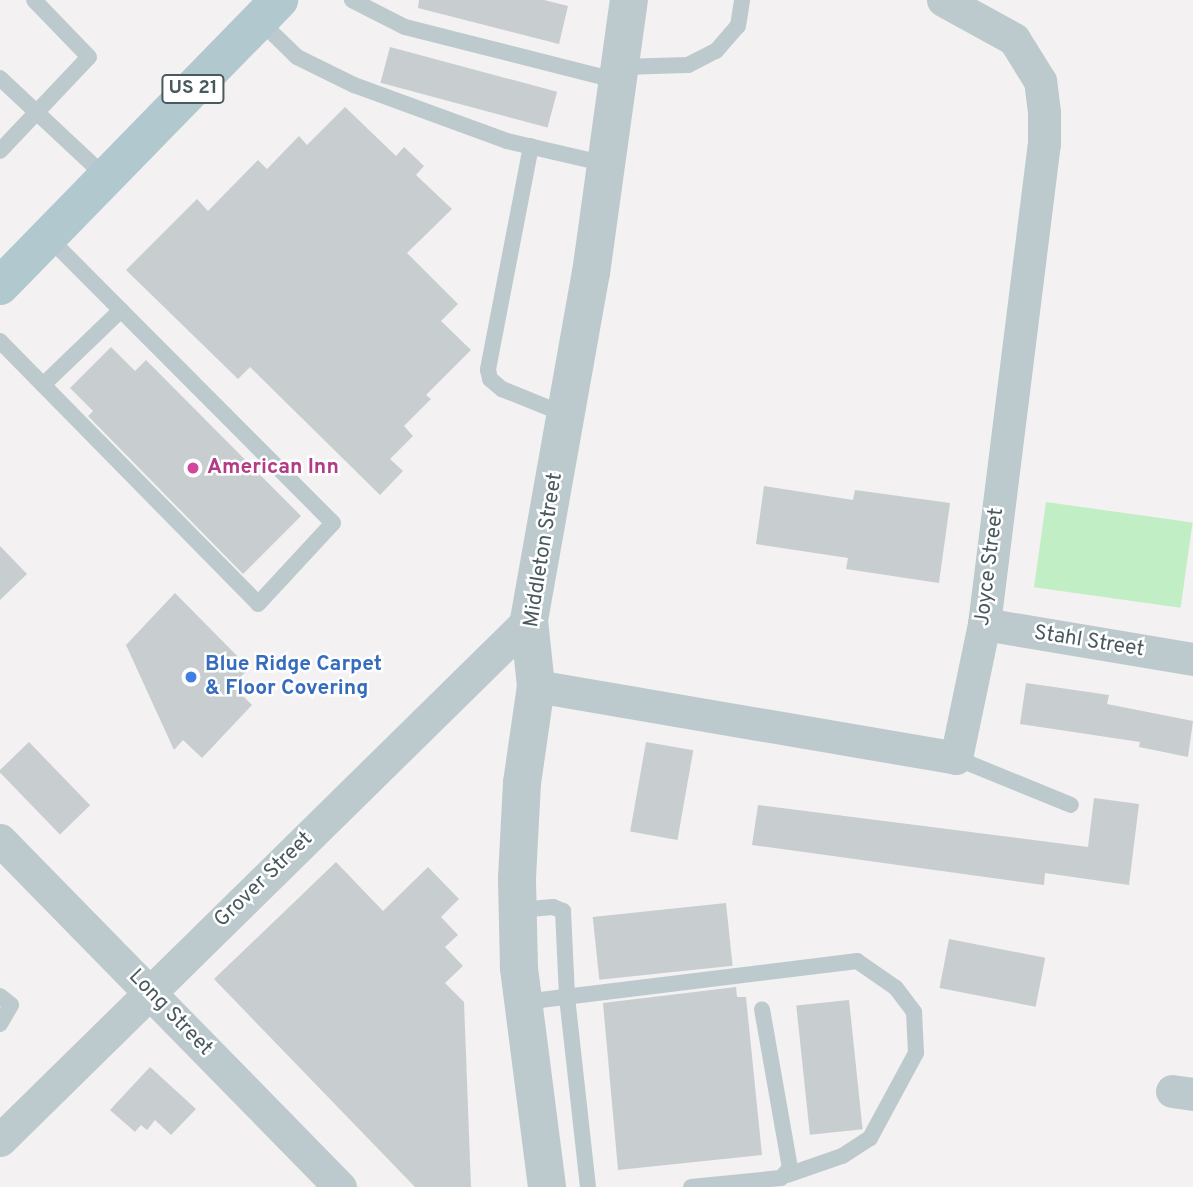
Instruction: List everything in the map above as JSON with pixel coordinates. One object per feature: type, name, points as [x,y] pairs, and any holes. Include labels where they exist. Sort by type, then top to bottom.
[{"type":"main road","name":"US 21","points":[[0,286],[107,178],[258,14]]},
{"type":"street","name":"Middleton Street","points":[[547,1187],[524,1002],[518,910],[522,783],[536,686],[529,620],[607,164],[629,0]]},
{"type":"street","name":"Joyce Street","points":[[943,0],[1013,39],[1040,81],[1044,112],[1044,144],[984,624],[956,758]]},
{"type":"street","name":"Grover Street","points":[[0,1140],[529,620]]},
{"type":"street","name":"Stahl Street","points":[[984,624],[1193,659]]},
{"type":"street","points":[[536,686],[956,758]]},
{"type":"street","name":"Long Street","points":[[0,840],[340,1187]]},
{"type":"lane","points":[[0,151],[89,57],[34,0]]},
{"type":"lane","points":[[352,0],[405,27],[620,74],[688,65],[716,51],[738,26],[741,0]]},
{"type":"lane","points":[[258,14],[297,57],[354,85],[531,146],[607,164]]},
{"type":"lane","points":[[0,78],[107,178]]},
{"type":"lane","points":[[531,146],[488,370],[490,379],[502,389],[566,415]]},
{"type":"lane","points":[[0,341],[258,604],[333,523],[48,237]]},
{"type":"lane","points":[[43,385],[121,310]]},
{"type":"lane","points":[[956,758],[1072,805]]},
{"type":"lane","points":[[518,910],[553,908],[563,911],[567,997],[588,1187]]},
{"type":"lane","points":[[524,1002],[857,961],[896,988],[914,1012],[916,1053],[886,1116],[870,1139],[842,1156],[787,1175],[691,1187]]},
{"type":"lane","points":[[0,996],[11,1005],[0,1024]]},
{"type":"lane","points":[[762,1009],[790,1168],[787,1175]]},
{"type":"green space","points":[[1046,502],[1193,523],[1181,608],[1034,587]]},
{"type":"building","points":[[419,0],[544,0],[568,6],[559,44],[418,8]]},
{"type":"building","points":[[390,47],[557,92],[548,128],[380,83]]},
{"type":"building","points":[[345,107],[396,156],[404,147],[424,166],[416,175],[452,209],[407,253],[458,304],[441,321],[471,350],[426,395],[431,399],[404,426],[413,436],[390,459],[403,471],[380,495],[250,367],[238,379],[126,270],[197,199],[208,211],[258,160],[267,169],[299,136],[307,145]]},
{"type":"building","name":"American Inn","points":[[111,347],[135,371],[146,360],[301,516],[243,574],[88,416],[93,411],[70,388]]},
{"type":"building","points":[[764,486],[853,500],[855,490],[950,503],[939,583],[846,569],[848,558],[756,544]]},
{"type":"building","points":[[0,546],[27,574],[0,600]]},
{"type":"building","name":"Blue Ridge Carpet & Floor Covering","points":[[175,593],[249,668],[233,686],[252,705],[202,758],[183,740],[174,750],[126,645]]},
{"type":"building","points":[[1026,683],[1109,695],[1107,704],[1193,721],[1188,757],[1139,747],[1140,742],[1020,724]]},
{"type":"building","points":[[29,742],[90,805],[60,834],[0,772]]},
{"type":"building","points":[[646,742],[693,750],[677,840],[630,832]]},
{"type":"building","points":[[1094,798],[1139,804],[1129,885],[1045,873],[1044,885],[752,845],[758,805],[1088,847]]},
{"type":"building","points":[[336,862],[383,911],[428,867],[459,899],[441,917],[458,935],[445,947],[463,966],[445,983],[464,1002],[471,1187],[415,1187],[214,979]]},
{"type":"building","points":[[726,903],[733,966],[599,980],[593,917]]},
{"type":"building","points":[[949,939],[1045,958],[1036,1007],[939,988]]},
{"type":"building","points":[[736,987],[737,997],[746,997],[762,1155],[618,1170],[603,1003]]},
{"type":"building","points":[[849,1000],[863,1129],[810,1135],[796,1006]]},
{"type":"building","points":[[150,1067],[196,1109],[171,1135],[155,1120],[147,1130],[141,1125],[135,1132],[110,1110]]},
{"type":"place","name":"American Inn","points":[[193,468]]},
{"type":"place","name":"Blue Ridge Carpet & Floor Covering","points":[[191,677]]}]
